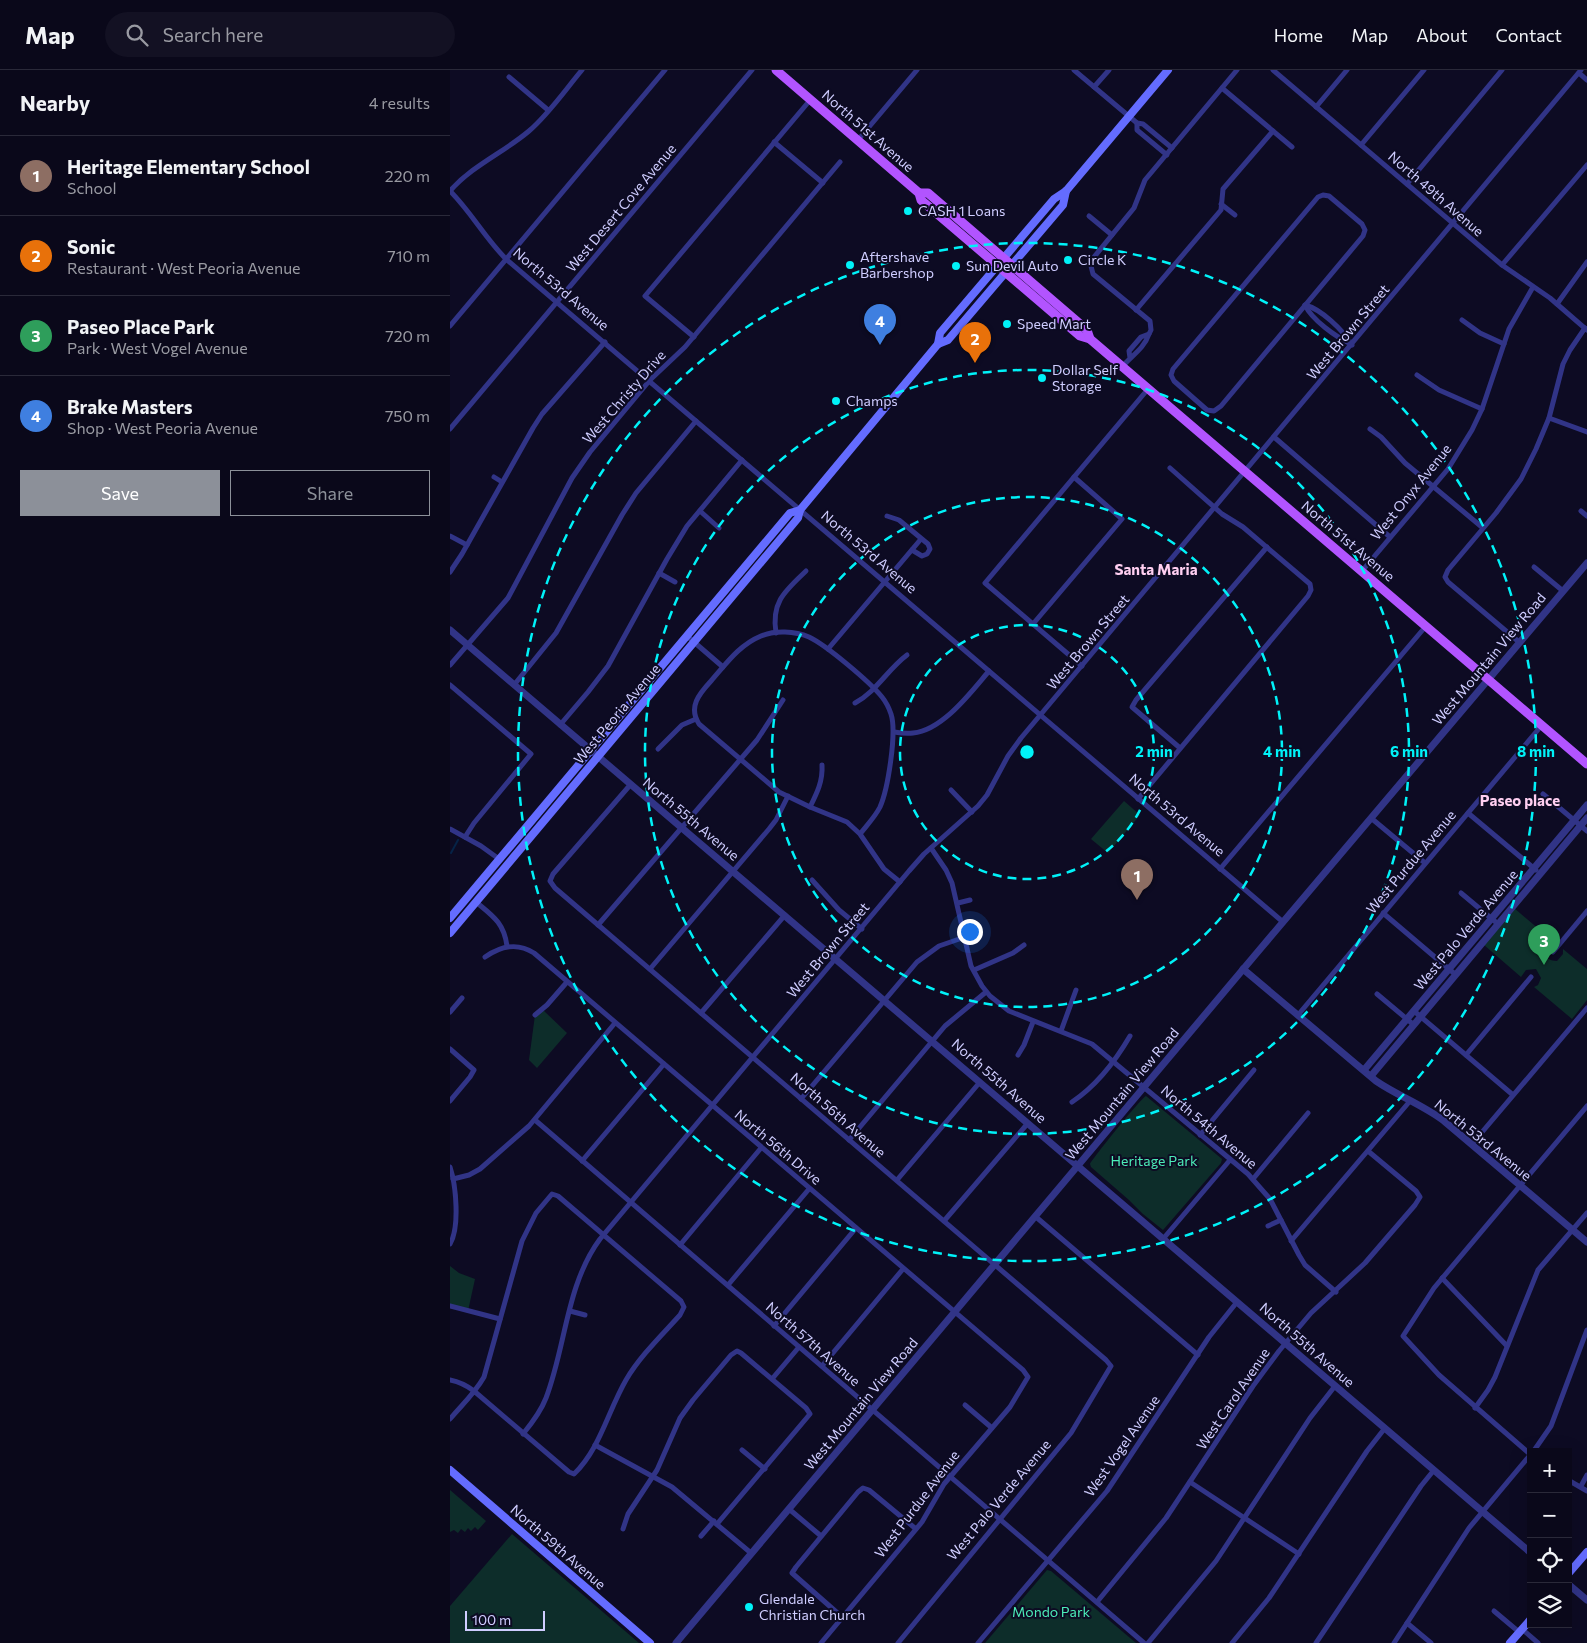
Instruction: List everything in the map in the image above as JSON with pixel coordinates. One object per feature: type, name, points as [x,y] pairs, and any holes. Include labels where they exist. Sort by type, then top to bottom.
[{"type":"main road","name":"North 51st Avenue","points":[[776,70],[919,193],[921,200],[1001,262],[1080,336],[1090,339],[1122,366],[1587,764]]},
{"type":"main road","name":"West Peoria Avenue","points":[[938,344],[940,333],[1054,199],[1066,192],[1168,70]]},
{"type":"main road","name":"West Peoria Avenue","points":[[450,933],[798,518],[800,510],[938,344],[948,340],[1063,205],[1066,192]]},
{"type":"main road","name":"West Peoria Avenue","points":[[450,918],[790,513],[800,510]]},
{"type":"main road","name":"North 59th Avenue","points":[[450,1470],[650,1643]]},
{"type":"main road","points":[[1572,1569],[1587,1552]]},
{"type":"main road","points":[[1510,1643],[1527,1623]]},
{"type":"street","points":[[450,191],[474,169],[510,146],[531,129],[582,70]]},
{"type":"street","points":[[450,326],[665,70]]},
{"type":"street","name":"West Desert Cove Avenue","points":[[450,429],[752,70]]},
{"type":"street","points":[[858,140],[917,70]]},
{"type":"street","points":[[1074,70],[1136,123],[1143,124],[1172,148]]},
{"type":"street","points":[[1094,88],[1109,70]]},
{"type":"street","points":[[1122,366],[1135,356],[1147,341],[1151,330],[1150,321],[1093,274],[1090,262],[1134,208],[1145,180],[1237,70]]},
{"type":"street","name":"North 49th Avenue","points":[[1273,70],[1502,265],[1557,304],[1586,329]]},
{"type":"street","points":[[1316,107],[1347,70]]},
{"type":"street","points":[[1361,145],[1424,70]]},
{"type":"street","points":[[1407,184],[1502,70]]},
{"type":"street","points":[[1580,71],[1587,80]]},
{"type":"street","name":"West Brown Street","points":[[523,1434],[546,1399],[582,1269],[590,1252],[603,1235],[900,882],[931,848],[972,812],[987,794],[1014,746],[1246,472],[1580,71]]},
{"type":"street","points":[[509,77],[548,110]]},
{"type":"street","points":[[1222,88],[1292,147]]},
{"type":"street","points":[[694,337],[645,296],[811,99]]},
{"type":"street","points":[[1136,123],[1138,130],[1167,154]]},
{"type":"street","points":[[1136,310],[1220,210],[1223,189],[1273,131]]},
{"type":"street","points":[[774,142],[823,183]]},
{"type":"street","name":"West Christy Drive","points":[[450,665],[508,598],[572,478],[590,452],[650,380],[694,337],[840,162]]},
{"type":"street","points":[[1502,265],[1587,165]]},
{"type":"street","name":"North 53rd Avenue","points":[[450,191],[506,259],[1283,922]]},
{"type":"street","points":[[1323,195],[1328,196],[1362,224],[1365,230],[1363,236],[1305,305],[1227,399],[1214,411],[1207,410],[1174,382],[1171,375],[1173,369],[1318,198],[1323,195]]},
{"type":"street","points":[[1221,204],[1235,215]]},
{"type":"street","points":[[1089,216],[1112,235]]},
{"type":"street","points":[[1557,304],[1587,262]]},
{"type":"street","name":"West Onyx Avenue","points":[[1362,571],[1460,451],[1482,409],[1515,314],[1533,287]]},
{"type":"street","points":[[1305,305],[1314,307],[1346,335],[1352,345]]},
{"type":"street","points":[[1462,320],[1480,333],[1504,344]]},
{"type":"street","points":[[1519,642],[1448,582],[1445,577],[1448,570],[1507,500],[1521,478],[1549,418],[1563,364],[1570,350],[1586,329]]},
{"type":"street","points":[[450,572],[542,414],[605,342]]},
{"type":"street","points":[[1417,375],[1439,390],[1482,409]]},
{"type":"street","points":[[1082,666],[985,583],[1148,389]]},
{"type":"street","points":[[1549,418],[1587,432]]},
{"type":"street","points":[[514,685],[556,633],[632,498],[696,421]]},
{"type":"street","points":[[1370,429],[1381,437],[1405,463],[1484,528]]},
{"type":"street","points":[[1274,437],[1390,537]]},
{"type":"street","points":[[560,725],[599,678],[626,634],[678,539],[742,460]]},
{"type":"street","points":[[1138,798],[1308,596],[1311,590],[1310,584],[1267,547],[1215,508],[1170,468]]},
{"type":"street","points":[[1033,624],[1122,519],[1074,477]]},
{"type":"street","points":[[494,478],[502,482]]},
{"type":"street","points":[[700,511],[719,528]]},
{"type":"street","points":[[1581,511],[1587,516]]},
{"type":"street","points":[[887,516],[899,520],[928,544],[930,549],[927,554],[922,556],[912,550]]},
{"type":"street","points":[[450,536],[467,545]]},
{"type":"street","points":[[828,649],[921,539]]},
{"type":"street","points":[[1180,748],[1132,708],[1136,700],[1267,547]]},
{"type":"street","name":"West Mountain View Road","points":[[676,1643],[1587,562]]},
{"type":"street","points":[[1534,566],[1563,591]]},
{"type":"street","points":[[776,633],[775,614],[781,596],[806,571]]},
{"type":"street","points":[[659,573],[675,582]]},
{"type":"street","points":[[1220,869],[1426,626]]},
{"type":"street","name":"North 55th Avenue","points":[[450,630],[1527,1550]]},
{"type":"street","points":[[860,834],[874,817],[881,804],[885,786],[894,732],[886,702],[874,688],[828,649],[809,637],[797,633],[776,633],[752,640],[740,648],[699,695],[694,710],[696,719],[707,732],[779,792],[810,808],[846,822],[860,834],[884,869],[900,882]]},
{"type":"street","points":[[626,634],[632,638]]},
{"type":"street","points":[[687,636],[723,667]]},
{"type":"street","points":[[855,703],[874,688],[907,655]]},
{"type":"street","points":[[894,732],[912,734],[932,727],[962,702],[989,671]]},
{"type":"street","points":[[450,685],[531,754],[474,822],[466,837]]},
{"type":"street","points":[[598,925],[757,740],[783,700]]},
{"type":"street","points":[[658,749],[682,725],[696,719]]},
{"type":"street","name":"West Purdue Avenue","points":[[1298,1014],[1542,725]]},
{"type":"street","points":[[810,808],[820,786],[822,765]]},
{"type":"street","name":"North 56th Avenue","points":[[631,784],[553,874],[550,881],[555,888],[1112,1366]]},
{"type":"street","points":[[951,790],[972,812]]},
{"type":"street","points":[[1543,794],[1587,831]]},
{"type":"street","points":[[650,969],[776,820],[788,796]]},
{"type":"street","name":"West Palo Verde Avenue","points":[[1364,1070],[1587,805]]},
{"type":"street","points":[[1468,813],[1540,874]]},
{"type":"street","points":[[1371,818],[1425,863]]},
{"type":"street","name":"West Palo Verde Avenue","points":[[1370,1076],[1587,818]]},
{"type":"street","points":[[450,829],[481,846],[499,859]]},
{"type":"street","name":"North 54th Avenue","points":[[931,848],[946,870],[952,883],[974,970],[986,992],[1009,1011],[1092,1044],[1253,1179],[1270,1199],[1306,1265],[1336,1292]]},
{"type":"street","points":[[812,880],[836,906],[862,928]]},
{"type":"street","points":[[1461,893],[1498,924]]},
{"type":"street","points":[[958,904],[970,900]]},
{"type":"street","points":[[476,902],[500,923],[505,933],[507,946],[485,957]]},
{"type":"street","points":[[1553,952],[1587,912]]},
{"type":"street","points":[[1383,913],[1456,974]]},
{"type":"street","points":[[701,1013],[785,915]]},
{"type":"street","points":[[801,1099],[917,962],[939,946],[965,937]]},
{"type":"street","points":[[974,970],[1014,953],[1024,945]]},
{"type":"street","name":"North 56th Drive","points":[[507,946],[520,947],[530,951],[1023,1370],[1028,1377]]},
{"type":"street","name":"North 53rd Avenue","points":[[1243,969],[1387,1089],[1432,1113],[1472,1144],[1587,1242]]},
{"type":"street","points":[[1466,1055],[1531,977]]},
{"type":"street","points":[[535,1015],[547,1005],[567,982]]},
{"type":"street","points":[[1061,1031],[1076,990]]},
{"type":"street","points":[[849,1140],[945,1026],[986,992]]},
{"type":"street","points":[[1377,994],[1414,1025]]},
{"type":"street","points":[[450,1012],[462,998]]},
{"type":"street","points":[[1472,1144],[1587,1008]]},
{"type":"street","points":[[1414,1011],[1513,1095]]},
{"type":"street","points":[[1018,1055],[1034,1022]]},
{"type":"street","points":[[453,1179],[480,1170],[535,1120],[615,1023]]},
{"type":"street","points":[[1072,1102],[1092,1086],[1130,1036]]},
{"type":"street","points":[[450,1049],[474,1070],[450,1101]]},
{"type":"street","points":[[582,1161],[664,1064]]},
{"type":"street","points":[[1200,1134],[1254,1070]]},
{"type":"street","points":[[897,1180],[980,1082]]},
{"type":"street","points":[[1291,1240],[1410,1101]]},
{"type":"street","points":[[1527,1451],[1475,1408],[1439,1375],[1403,1336],[1442,1278],[1587,1106]]},
{"type":"street","points":[[1253,1179],[1308,1113]]},
{"type":"street","name":"North 57th Avenue","points":[[535,1120],[1146,1643]]},
{"type":"street","points":[[944,1220],[1028,1122]]},
{"type":"street","points":[[680,1244],[761,1148]]},
{"type":"street","name":"West Carol Avenue","points":[[1097,1602],[1158,1530],[1266,1368],[1311,1313],[1365,1264],[1420,1197],[1416,1191],[1368,1151]]},
{"type":"street","points":[[1163,1239],[1230,1160]]},
{"type":"street","points":[[450,1167],[453,1179],[456,1227],[450,1244]]},
{"type":"street","points":[[728,1285],[809,1189]]},
{"type":"street","points":[[450,1380],[464,1383],[474,1391],[523,1434],[569,1472],[574,1474],[595,1445],[632,1371],[684,1307],[681,1301],[558,1196],[552,1194],[536,1213],[522,1241],[487,1368],[480,1384],[474,1391],[450,1419]]},
{"type":"street","points":[[1475,1408],[1492,1384],[1538,1270],[1587,1213]]},
{"type":"street","points":[[1036,1216],[1198,1355]]},
{"type":"street","points":[[1268,1226],[1281,1220]]},
{"type":"street","points":[[774,1326],[856,1228]]},
{"type":"street","points":[[822,1366],[903,1269]]},
{"type":"street","points":[[1442,1278],[1507,1346]]},
{"type":"street","name":"West Vogel Avenue","points":[[978,1643],[1107,1491],[1198,1355],[1208,1337],[1237,1302]]},
{"type":"street","points":[[450,1306],[500,1319]]},
{"type":"street","points":[[570,1311],[585,1316]]},
{"type":"street","points":[[1535,1448],[1551,1426],[1587,1330]]},
{"type":"street","points":[[772,1378],[799,1347]]},
{"type":"street","points":[[623,1530],[628,1514],[653,1476],[686,1408],[736,1351],[742,1353],[772,1378],[806,1408],[810,1414],[716,1523],[701,1536]]},
{"type":"street","name":"West Palo Verde Avenue","points":[[898,1643],[1071,1433],[1112,1366]]},
{"type":"street","name":"West Purdue Avenue","points":[[821,1643],[926,1517],[938,1492],[1010,1407],[1028,1377]]},
{"type":"street","points":[[1146,1643],[1216,1561],[1310,1418],[1335,1386]]},
{"type":"street","points":[[965,1405],[992,1428]]},
{"type":"street","points":[[1232,1643],[1261,1609],[1367,1451],[1385,1428]]},
{"type":"street","points":[[595,1445],[672,1487],[751,1553]]},
{"type":"street","points":[[742,1450],[765,1468]]},
{"type":"street","points":[[1394,1643],[1469,1528],[1527,1459]]},
{"type":"street","points":[[1316,1643],[1421,1486],[1434,1470]]},
{"type":"street","points":[[1581,1486],[1587,1475]]},
{"type":"street","points":[[1190,1482],[1299,1554]]},
{"type":"street","points":[[1572,1482],[1587,1490]]},
{"type":"street","points":[[842,1617],[792,1573],[822,1536],[863,1488],[869,1490],[916,1529]]},
{"type":"street","points":[[789,1509],[822,1536]]},
{"type":"street","points":[[1572,1587],[1587,1600]]},
{"type":"street","points":[[1494,1611],[1538,1643]]},
{"type":"street","points":[[1407,1623],[1431,1643]]},
{"type":"green space","points":[[1124,801],[1140,815],[1108,853],[1091,839]]},
{"type":"green space","points":[[1514,908],[1553,941],[1546,946],[1545,953],[1548,959],[1557,961],[1563,954],[1563,949],[1587,969],[1587,1000],[1572,1019],[1534,987],[1538,985],[1541,978],[1536,969],[1526,970],[1521,977],[1484,945]]},
{"type":"green space","points":[[543,1010],[567,1033],[537,1068],[529,1060],[535,1015]]},
{"type":"green space","name":"Heritage Park","points":[[1146,1096],[1222,1159],[1221,1163],[1163,1230],[1091,1167],[1090,1164],[1117,1128]]},
{"type":"green space","points":[[450,1266],[459,1273],[475,1279],[468,1311],[450,1306]]},
{"type":"green space","points":[[450,1490],[486,1521],[478,1530],[475,1527],[471,1531],[468,1528],[465,1532],[461,1529],[458,1533],[454,1530],[450,1532]]},
{"type":"green space","points":[[512,1534],[639,1643],[450,1643],[450,1606]]},
{"type":"green space","name":"Mondo Park","points":[[1047,1570],[1051,1571],[1136,1643],[985,1643]]},
{"type":"waterway","points":[[451,853],[458,840]]},
{"type":"place","name":"CASH 1 Loans","points":[[908,211]]},
{"type":"place","name":"Circle K","points":[[1068,260]]},
{"type":"place","name":"Aftershave Barbershop","points":[[850,265]]},
{"type":"place","name":"Sun Devil Auto","points":[[956,266]]},
{"type":"place","name":"Speed Mart","points":[[1007,324]]},
{"type":"place","name":"Brake Masters","points":[[880,345]]},
{"type":"place","name":"Sonic","points":[[975,363]]},
{"type":"place","name":"Dollar Self Storage","points":[[1042,378]]},
{"type":"place","name":"Champs","points":[[836,401]]},
{"type":"place","name":"Heritage Elementary School","points":[[1137,900]]},
{"type":"place","name":"Paseo Place Park","points":[[1544,965]]},
{"type":"place","name":"Glendale Christian Church","points":[[749,1607]]},
{"type":"district","name":"Santa Maria","points":[[1156,570]]},
{"type":"district","name":"Paseo place","points":[[1520,801]]}]
